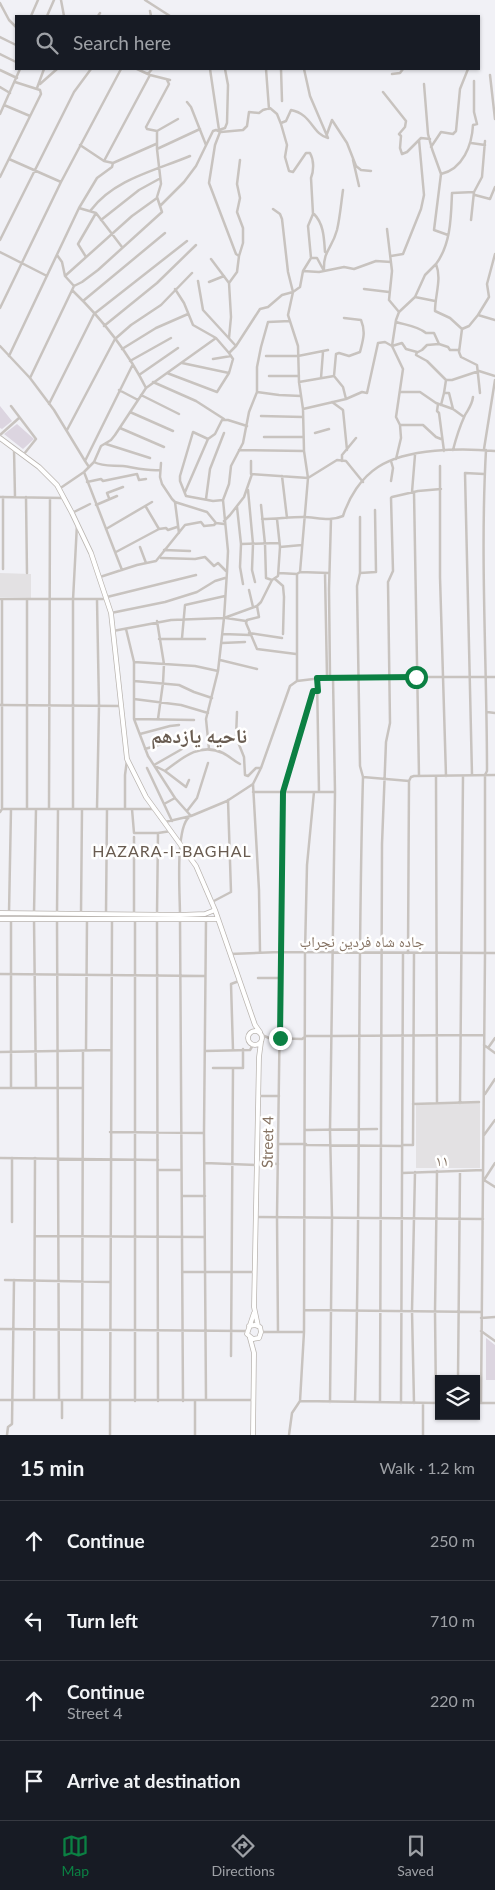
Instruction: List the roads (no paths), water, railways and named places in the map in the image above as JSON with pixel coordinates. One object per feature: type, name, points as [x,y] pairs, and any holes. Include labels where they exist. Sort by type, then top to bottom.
[{"type":"main road","points":[[0,437],[24,454],[48,475],[59,489],[77,522],[100,577],[111,613],[127,759],[140,787],[154,809],[196,866],[215,910],[255,1025],[261,1033],[256,1272],[254,1307],[250,1326],[246,1332],[254,1352],[253,1435]]},
{"type":"main road","points":[[0,919],[157,919],[205,914],[215,910]]},
{"type":"main road","points":[[0,913],[158,914],[206,920],[218,919]]},
{"type":"main road","points":[[249,1009],[252,1025],[248,1040],[253,1045],[259,1064]]},
{"type":"main road","points":[[250,1032],[255,1030],[261,1033]]},
{"type":"main road","points":[[253,1045],[262,1041]]},
{"type":"main road","points":[[254,1307],[261,1332],[254,1352]]},
{"type":"main road","points":[[250,1326],[258,1326]]},
{"type":"main road","points":[[250,1338],[259,1338]]},
{"type":"street","points":[[31,15],[38,0]]},
{"type":"street","points":[[47,15],[54,0]]},
{"type":"street","points":[[61,0],[64,15]]},
{"type":"street","points":[[145,0],[168,15]]},
{"type":"street","points":[[0,3],[9,20],[15,26]]},
{"type":"street","points":[[0,37],[15,44]]},
{"type":"street","points":[[0,54],[15,62]]},
{"type":"street","points":[[0,70],[16,80],[37,88],[41,94],[0,176]]},
{"type":"street","points":[[0,114],[20,70]]},
{"type":"street","points":[[40,84],[44,70]]},
{"type":"street","points":[[37,88],[56,70]]},
{"type":"street","points":[[0,240],[74,92],[90,70]]},
{"type":"street","points":[[0,308],[61,182],[120,70]]},
{"type":"street","points":[[139,70],[168,80],[169,84],[146,127],[147,129],[158,131],[178,120]]},
{"type":"street","points":[[104,161],[152,70]]},
{"type":"street","points":[[210,70],[219,131],[209,183],[236,254],[239,256]]},
{"type":"street","points":[[219,131],[225,128],[227,123],[228,85],[225,70]]},
{"type":"street","points":[[266,70],[269,109]]},
{"type":"street","points":[[281,70],[282,101]]},
{"type":"street","points":[[304,70],[312,105],[327,134]]},
{"type":"street","points":[[392,74],[400,73],[402,70]]},
{"type":"street","points":[[431,147],[441,132],[453,134],[456,131],[460,89],[468,70]]},
{"type":"street","points":[[490,74],[495,119]]},
{"type":"street","points":[[441,174],[447,173],[459,165],[471,143],[473,125],[477,124],[474,112],[474,81]]},
{"type":"street","points":[[424,84],[431,147],[441,174],[434,230],[448,235]]},
{"type":"street","points":[[0,87],[10,92]]},
{"type":"street","points":[[383,92],[406,121],[405,127],[399,134],[401,136],[401,152],[404,154],[419,140],[430,139]]},
{"type":"street","points":[[187,102],[191,107],[206,145]]},
{"type":"street","points":[[4,106],[30,116]]},
{"type":"street","points":[[160,206],[192,171],[213,130],[243,130],[247,126],[247,115],[249,112],[259,113],[269,109]]},
{"type":"street","points":[[213,359],[230,354],[260,309],[268,307],[287,293],[300,288],[303,271],[311,258],[308,226],[313,214],[312,158],[310,153],[306,153],[293,172],[289,170],[285,157],[287,145],[277,114],[269,109]]},
{"type":"street","points":[[280,124],[286,121],[291,110],[298,111],[305,115],[325,138],[328,138],[327,134],[332,120],[347,143],[359,169],[371,171]]},
{"type":"street","points":[[156,149],[200,129]]},
{"type":"street","points":[[30,378],[74,286],[82,282],[162,212],[158,198],[161,184],[156,149],[158,131]]},
{"type":"street","points":[[390,256],[403,254],[422,204],[424,189],[419,140]]},
{"type":"street","points":[[471,143],[485,143],[482,177],[475,194],[471,220]]},
{"type":"street","points":[[80,145],[104,161],[113,163],[156,144]]},
{"type":"street","points":[[91,210],[104,197],[133,177],[160,169],[190,156]]},
{"type":"street","points":[[353,158],[359,186]]},
{"type":"street","points":[[9,159],[61,182]]},
{"type":"street","points":[[230,338],[230,283],[237,272],[239,256],[244,243],[243,228],[237,208],[240,198],[237,184],[240,160]]},
{"type":"street","points":[[9,356],[79,208],[98,178],[112,167],[113,163]]},
{"type":"street","points":[[102,220],[139,190],[159,179]]},
{"type":"street","points":[[392,346],[399,312],[415,297],[425,276],[442,255],[448,235],[452,193],[475,194],[490,199],[495,187]]},
{"type":"street","points":[[326,252],[334,240],[341,214],[343,190]]},
{"type":"street","points":[[65,276],[132,216],[158,198]]},
{"type":"street","points":[[79,208],[96,213],[122,248]]},
{"type":"street","points":[[273,209],[280,214],[282,219],[288,272],[293,292],[288,315],[296,338],[298,382],[303,409],[304,451],[308,478],[298,573],[297,681]]},
{"type":"street","points":[[87,257],[78,244],[96,213]]},
{"type":"street","points":[[313,214],[320,223],[324,237],[326,252],[324,272]]},
{"type":"street","points":[[387,229],[392,271],[389,300],[399,312]]},
{"type":"street","points":[[83,301],[165,233]]},
{"type":"street","points":[[50,404],[94,314],[187,241]]},
{"type":"street","points":[[104,326],[157,283],[196,245]]},
{"type":"street","points":[[0,252],[47,276]]},
{"type":"street","points":[[462,329],[469,326],[478,315],[489,296],[487,284],[495,254]]},
{"type":"street","points":[[57,255],[62,262],[65,276],[74,286]]},
{"type":"street","points":[[311,258],[316,257],[324,272]]},
{"type":"street","points":[[211,259],[230,283]]},
{"type":"street","points":[[303,271],[324,272],[344,267],[354,269],[376,261],[391,262]]},
{"type":"street","points":[[436,264],[438,285],[435,311],[450,318],[462,329]]},
{"type":"street","points":[[67,430],[114,339],[161,305],[192,273]]},
{"type":"street","points":[[209,282],[224,276]]},
{"type":"street","points":[[198,281],[203,310],[236,346]]},
{"type":"street","points":[[364,289],[389,292]]},
{"type":"street","points":[[72,290],[122,349],[146,388]]},
{"type":"street","points":[[167,373],[217,392],[229,373],[233,359],[216,338],[193,324],[184,303],[175,290]]},
{"type":"street","points":[[415,297],[435,301]]},
{"type":"street","points":[[122,349],[156,328],[188,314]]},
{"type":"street","points":[[478,315],[495,320]]},
{"type":"street","points":[[344,318],[361,320],[365,329],[360,352],[349,356],[336,354],[334,376],[344,387],[346,399]]},
{"type":"street","points":[[209,749],[206,726],[220,660],[225,618],[228,551],[223,500],[229,484],[231,466],[239,450],[257,392],[257,367],[267,324],[268,322],[290,321]]},
{"type":"street","points":[[396,322],[420,328],[426,333],[434,332],[439,344]]},
{"type":"street","points":[[462,329],[458,350],[461,357],[478,365],[480,393]]},
{"type":"street","points":[[130,361],[171,338]]},
{"type":"street","points":[[59,489],[84,472],[94,462],[101,446],[111,440],[146,388],[216,338]]},
{"type":"street","points":[[303,409],[346,399],[362,392],[367,393],[378,343],[385,342],[392,346],[403,369],[396,417],[400,425],[401,438],[396,459]]},
{"type":"street","points":[[392,346],[402,343],[406,349],[417,352],[427,345],[439,344],[448,347],[450,350],[458,350]]},
{"type":"street","points":[[0,346],[30,378],[50,404],[88,467]]},
{"type":"street","points":[[139,375],[178,348]]},
{"type":"street","points":[[266,356],[298,356],[328,350]]},
{"type":"street","points":[[321,378],[324,351]]},
{"type":"street","points":[[417,352],[416,355],[418,357],[427,361],[446,380],[452,380],[478,371],[495,376]]},
{"type":"street","points":[[182,363],[229,373]]},
{"type":"street","points":[[85,461],[132,365]]},
{"type":"street","points":[[269,376],[299,376]]},
{"type":"street","points":[[298,382],[334,376]]},
{"type":"street","points":[[444,450],[439,413],[437,411],[444,393],[446,380]]},
{"type":"street","points":[[495,380],[485,450],[484,474],[487,712],[485,775],[484,1180],[481,1312],[481,1403],[495,1403]]},
{"type":"street","points":[[154,382],[196,401],[224,419],[247,426]]},
{"type":"street","points":[[119,390],[138,400]]},
{"type":"street","points":[[257,392],[301,396]]},
{"type":"street","points":[[400,392],[420,392],[427,399],[453,409],[464,417]]},
{"type":"street","points":[[444,393],[449,393],[453,409]]},
{"type":"street","points":[[141,395],[179,414]]},
{"type":"street","points":[[453,450],[457,433],[471,406],[473,396]]},
{"type":"street","points":[[332,402],[343,410],[347,450]]},
{"type":"street","points":[[491,404],[495,405]]},
{"type":"street","points":[[11,406],[36,438],[24,454]]},
{"type":"street","points":[[130,412],[173,430]]},
{"type":"street","points":[[261,416],[303,416]]},
{"type":"street","points":[[0,437],[19,418]]},
{"type":"street","points":[[184,493],[208,439],[215,434],[224,419]]},
{"type":"street","points":[[400,425],[423,425],[436,437],[442,439]]},
{"type":"street","points":[[120,428],[164,447]]},
{"type":"street","points":[[316,433],[329,429]]},
{"type":"street","points":[[208,439],[194,432],[192,434],[180,481],[186,496],[213,501],[223,500]]},
{"type":"street","points":[[206,499],[210,469],[224,433]]},
{"type":"street","points":[[264,438],[304,437]]},
{"type":"street","points":[[342,460],[342,455],[356,438]]},
{"type":"street","points":[[104,444],[150,458]]},
{"type":"street","points":[[14,448],[15,497]]},
{"type":"street","points":[[239,450],[304,451]]},
{"type":"street","points":[[262,519],[304,517],[331,519],[343,516],[351,494],[377,467],[396,459],[444,450],[495,451]]},
{"type":"street","points":[[415,455],[413,492],[419,776]]},
{"type":"street","points":[[251,474],[308,478],[337,460],[342,460],[346,461],[363,482]]},
{"type":"street","points":[[251,461],[248,488],[253,544],[252,570],[255,582]]},
{"type":"street","points":[[391,461],[393,468],[391,481]]},
{"type":"street","points":[[94,462],[99,465],[160,470]]},
{"type":"street","points":[[161,463],[162,484],[176,502],[206,512],[215,524],[214,531]]},
{"type":"street","points":[[440,466],[442,678],[446,776]]},
{"type":"street","points":[[137,469],[139,480],[146,479]]},
{"type":"street","points":[[84,472],[122,570]]},
{"type":"street","points":[[472,775],[465,473],[484,474]]},
{"type":"street","points":[[87,482],[102,479],[103,481],[137,474]]},
{"type":"street","points":[[282,476],[287,518]]},
{"type":"street","points":[[109,498],[107,494],[123,487]]},
{"type":"street","points":[[100,577],[156,561],[184,526],[190,523],[201,522],[204,526],[224,523],[248,488]]},
{"type":"street","points":[[380,1402],[382,844],[386,742],[390,723],[388,582],[392,571],[391,498],[413,492],[441,489]]},
{"type":"street","points":[[96,505],[116,496]]},
{"type":"street","points":[[3,569],[1,497],[64,498]]},
{"type":"street","points":[[26,497],[27,573]]},
{"type":"street","points":[[49,809],[50,498]]},
{"type":"street","points":[[106,529],[152,502]]},
{"type":"street","points":[[176,502],[177,528],[179,533]]},
{"type":"street","points":[[72,512],[90,504]]},
{"type":"street","points":[[261,505],[266,578],[273,579],[283,586],[283,634]]},
{"type":"street","points":[[237,506],[241,544],[240,567],[243,584]]},
{"type":"street","points":[[145,507],[159,529]]},
{"type":"street","points":[[360,573],[375,572],[376,570],[375,510]]},
{"type":"street","points":[[355,1402],[358,1310],[358,1035],[363,777],[360,766],[357,586],[360,573],[360,516]]},
{"type":"street","points":[[225,618],[257,606],[278,573],[280,545],[277,519]]},
{"type":"street","points":[[327,623],[331,519]]},
{"type":"street","points":[[73,809],[73,600],[77,522]]},
{"type":"street","points":[[116,552],[159,529],[177,528]]},
{"type":"street","points":[[241,544],[302,545]]},
{"type":"street","points":[[140,547],[146,563]]},
{"type":"street","points":[[164,550],[190,551]]},
{"type":"street","points":[[160,558],[199,559],[205,557],[214,566],[218,563],[227,572]]},
{"type":"street","points":[[278,573],[329,573]]},
{"type":"street","points":[[325,573],[335,792],[330,1130],[332,1218],[330,1402]]},
{"type":"street","points":[[154,809],[27,808],[1,810],[1,599],[97,600],[196,575]]},
{"type":"street","points":[[111,613],[164,602],[197,592],[215,581],[226,578]]},
{"type":"street","points":[[249,590],[253,607]]},
{"type":"street","points":[[182,638],[185,605],[225,596]]},
{"type":"street","points":[[26,600],[27,808]]},
{"type":"street","points":[[97,600],[99,706],[97,809]]},
{"type":"street","points":[[113,631],[157,621],[225,618],[246,621],[259,617],[257,606]]},
{"type":"street","points":[[157,621],[164,664],[164,683],[158,719]]},
{"type":"street","points":[[246,621],[257,649],[296,654]]},
{"type":"street","points":[[126,629],[134,662],[134,719],[145,749],[159,775],[190,816]]},
{"type":"street","points":[[223,634],[250,634],[282,638]]},
{"type":"street","points":[[159,639],[205,639]]},
{"type":"street","points":[[222,643],[245,642]]},
{"type":"street","points":[[220,660],[258,669]]},
{"type":"street","points":[[134,662],[195,666],[218,671]]},
{"type":"street","points":[[260,952],[259,890],[253,784],[261,768],[290,686],[297,681],[330,677],[495,677]]},
{"type":"street","points":[[317,678],[319,792]]},
{"type":"street","points":[[134,681],[178,685],[212,698]]},
{"type":"street","name":"Street 4","points":[[278,1332],[276,1217],[279,1144],[283,792],[313,691],[318,691]]},
{"type":"street","points":[[134,699],[181,705],[208,713]]},
{"type":"street","points":[[1,705],[122,706]]},
{"type":"street","points":[[237,712],[236,737],[244,757],[246,776],[256,768],[261,768]]},
{"type":"street","points":[[487,712],[495,712]]},
{"type":"street","points":[[134,719],[194,720]]},
{"type":"street","points":[[140,734],[170,726],[179,726]]},
{"type":"street","points":[[145,749],[182,738]]},
{"type":"street","points":[[155,766],[182,749]]},
{"type":"street","points":[[165,771],[187,754],[209,749],[224,754],[240,764]]},
{"type":"street","points":[[125,809],[127,759]]},
{"type":"street","points":[[187,811],[197,798],[208,763]]},
{"type":"street","points":[[155,766],[186,787],[189,780]]},
{"type":"street","points":[[147,768],[172,821]]},
{"type":"street","points":[[152,778],[159,775]]},
{"type":"street","points":[[408,953],[409,781],[411,777],[419,776],[495,775]]},
{"type":"street","points":[[436,776],[437,1103]]},
{"type":"street","points":[[460,1103],[463,776]]},
{"type":"street","points":[[363,777],[409,781]]},
{"type":"street","points":[[165,822],[190,816],[228,800],[253,784]]},
{"type":"street","points":[[253,792],[335,792]]},
{"type":"street","points":[[289,1435],[292,1413],[300,1401],[305,1310],[305,952],[307,865],[314,792]]},
{"type":"street","points":[[164,804],[175,798]]},
{"type":"street","points":[[212,902],[231,892],[228,800]]},
{"type":"street","points":[[9,913],[10,809]]},
{"type":"street","points":[[34,913],[36,809]]},
{"type":"street","points":[[57,913],[58,809]]},
{"type":"street","points":[[81,913],[82,809]]},
{"type":"street","points":[[106,914],[107,809]]},
{"type":"street","points":[[132,809],[134,833],[172,831]]},
{"type":"street","points":[[183,1401],[180,843],[185,820],[190,816]]},
{"type":"street","points":[[158,833],[158,914]]},
{"type":"street","points":[[134,837],[134,914]]},
{"type":"street","points":[[82,1400],[82,1088],[87,913]]},
{"type":"street","points":[[11,919],[11,1088]]},
{"type":"street","points":[[34,919],[36,1088]]},
{"type":"street","points":[[57,919],[59,1052],[58,1331],[62,1418]]},
{"type":"street","points":[[110,1435],[112,919]]},
{"type":"street","points":[[134,919],[136,1401]]},
{"type":"street","points":[[157,919],[158,1401]]},
{"type":"street","points":[[206,920],[204,1051],[206,1400]]},
{"type":"street","name":"جاده شاه فردین نجراب","points":[[230,954],[260,952],[495,953]]},
{"type":"street","points":[[401,1403],[403,953]]},
{"type":"street","points":[[279,1144],[413,1145],[414,953]]},
{"type":"street","points":[[0,974],[205,976]]},
{"type":"street","points":[[258,978],[280,978]]},
{"type":"street","points":[[233,1050],[231,984],[239,981]]},
{"type":"street","points":[[261,1033],[269,1038]]},
{"type":"street","points":[[262,1041],[269,1038],[304,1038],[306,1036],[484,1036]]},
{"type":"street","points":[[488,1048],[495,1038]]},
{"type":"street","points":[[204,1051],[250,1050],[253,1045]]},
{"type":"street","points":[[484,1045],[495,1053]]},
{"type":"street","points":[[0,1052],[111,1050]]},
{"type":"street","points":[[213,1068],[243,1068],[243,1050]]},
{"type":"street","points":[[230,1356],[233,1164],[232,1068]]},
{"type":"street","points":[[484,1094],[495,1079]]},
{"type":"street","points":[[0,1088],[82,1088]]},
{"type":"street","points":[[259,1096],[279,1096]]},
{"type":"street","points":[[413,1104],[479,1102]]},
{"type":"street","points":[[484,1136],[495,1120]]},
{"type":"street","points":[[306,1130],[377,1129]]},
{"type":"street","points":[[110,1132],[204,1133]]},
{"type":"street","points":[[0,1158],[158,1160]]},
{"type":"street","points":[[12,1158],[12,1222]]},
{"type":"street","points":[[34,1400],[35,1158]]},
{"type":"street","points":[[204,1163],[278,1164]]},
{"type":"street","points":[[484,1180],[495,1163]]},
{"type":"street","points":[[158,1170],[181,1170]]},
{"type":"street","name":"۱۱","points":[[402,1172],[483,1170]]},
{"type":"street","points":[[458,1375],[460,1171]]},
{"type":"street","points":[[414,1403],[412,1311],[415,1172]]},
{"type":"street","points":[[436,1375],[435,1312],[437,1172]]},
{"type":"street","points":[[484,1180],[495,1187]]},
{"type":"street","points":[[182,1196],[205,1196]]},
{"type":"street","points":[[256,1217],[483,1219]]},
{"type":"street","points":[[35,1236],[204,1237]]},
{"type":"street","points":[[182,1272],[256,1272]]},
{"type":"street","points":[[5,1280],[110,1282]]},
{"type":"street","points":[[7,1435],[8,1427],[12,1424],[14,1280]]},
{"type":"street","points":[[305,1310],[481,1312]]},
{"type":"street","points":[[481,1318],[495,1318]]},
{"type":"street","points":[[0,1330],[246,1332]]},
{"type":"street","points":[[481,1331],[495,1340]]},
{"type":"street","points":[[261,1332],[304,1332]]},
{"type":"street","points":[[0,1400],[253,1400]]},
{"type":"street","points":[[195,1401],[195,1435]]},
{"type":"street","points":[[300,1401],[435,1403]]},
{"type":"street","points":[[423,1403],[423,1435]]},
{"type":"district","name":"ناحیه یازدهم","points":[[199,735]]},
{"type":"district","name":"HAZARA-I-BAGHAL","points":[[172,850]]}]
